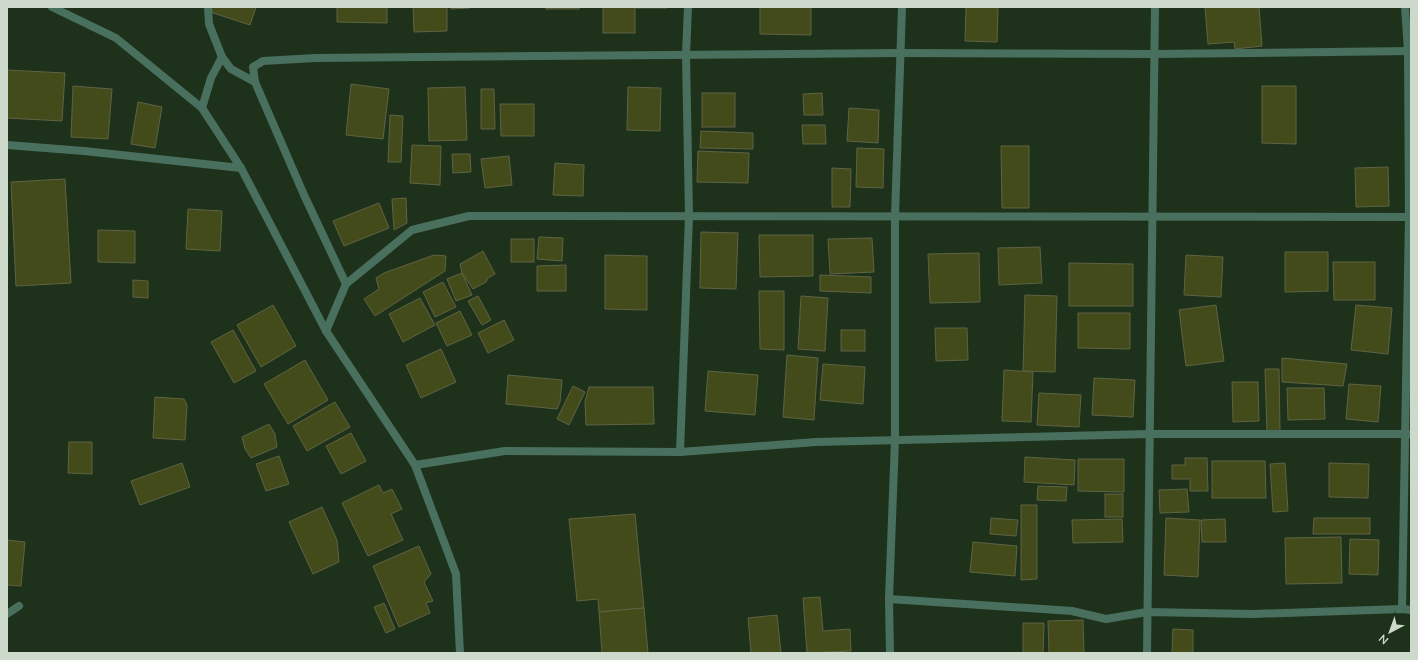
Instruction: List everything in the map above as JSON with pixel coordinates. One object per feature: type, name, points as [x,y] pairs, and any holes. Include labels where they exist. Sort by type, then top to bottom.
[{"type":"street","points":[[52,7],[116,38],[202,108],[241,168],[326,331],[415,464],[456,574],[460,653]]},
{"type":"street","points":[[208,7],[209,24],[222,57],[231,69],[255,82]]},
{"type":"street","points":[[680,452],[689,216],[686,54],[688,7]]},
{"type":"street","points":[[890,653],[889,599],[895,440],[895,216],[899,53],[902,7]]},
{"type":"street","points":[[1147,653],[1155,7]]},
{"type":"street","points":[[1402,609],[1408,434],[1405,391],[1410,217],[1410,51],[1405,7]]},
{"type":"street","points":[[346,284],[304,195],[255,82],[254,67],[263,61],[315,58],[686,54],[1155,54],[1410,51]]},
{"type":"street","points":[[202,108],[211,78],[222,57]]},
{"type":"street","points":[[7,145],[92,152],[241,168]]},
{"type":"street","points":[[326,331],[346,284],[412,230],[469,216],[1410,217]]},
{"type":"street","points":[[415,464],[505,451],[680,452],[816,442],[1149,434],[1408,434]]},
{"type":"street","points":[[889,599],[1072,611],[1106,619],[1147,612],[1253,614],[1402,609],[1411,610]]},
{"type":"street","points":[[7,614],[19,606]]},
{"type":"building","points":[[212,7],[256,7],[250,25],[210,12]]},
{"type":"building","points":[[337,7],[387,7],[387,23],[337,22]]},
{"type":"building","points":[[413,7],[447,7],[447,31],[414,32]]},
{"type":"building","points":[[451,7],[470,7],[470,8],[451,9]]},
{"type":"building","points":[[546,7],[579,7],[579,9],[546,9]]},
{"type":"building","points":[[603,7],[635,7],[635,33],[603,33]]},
{"type":"building","points":[[666,7],[667,8],[636,8]]},
{"type":"building","points":[[760,7],[811,7],[811,35],[760,34]]},
{"type":"building","points":[[966,7],[998,7],[997,42],[965,41]]},
{"type":"building","points":[[1205,7],[1259,7],[1262,46],[1235,49],[1234,42],[1208,44]]},
{"type":"building","points":[[7,70],[65,73],[62,121],[7,118]]},
{"type":"building","points":[[351,84],[389,89],[383,139],[346,135]]},
{"type":"building","points":[[73,86],[112,89],[108,139],[71,137]]},
{"type":"building","points":[[1262,86],[1296,86],[1296,144],[1262,143]]},
{"type":"building","points":[[465,87],[467,140],[429,141],[428,88]]},
{"type":"building","points":[[628,87],[661,88],[660,131],[627,130]]},
{"type":"building","points":[[481,89],[494,89],[495,129],[481,129]]},
{"type":"building","points":[[702,93],[735,93],[735,127],[702,127]]},
{"type":"building","points":[[822,93],[823,115],[804,115],[803,94]]},
{"type":"building","points":[[138,102],[162,107],[155,148],[131,144]]},
{"type":"building","points":[[500,104],[534,104],[534,136],[501,136]]},
{"type":"building","points":[[849,108],[879,110],[878,143],[847,141]]},
{"type":"building","points":[[390,115],[403,116],[401,162],[388,162]]},
{"type":"building","points":[[802,125],[825,125],[826,144],[803,144]]},
{"type":"building","points":[[701,131],[753,133],[753,149],[700,148]]},
{"type":"building","points":[[412,145],[441,146],[440,185],[410,183]]},
{"type":"building","points":[[1001,146],[1029,146],[1029,208],[1002,208]]},
{"type":"building","points":[[857,148],[884,149],[883,188],[856,187]]},
{"type":"building","points":[[698,151],[749,153],[748,183],[697,182]]},
{"type":"building","points":[[452,154],[470,154],[471,172],[453,173]]},
{"type":"building","points":[[509,156],[512,185],[485,188],[481,159]]},
{"type":"building","points":[[555,163],[584,165],[583,196],[553,195]]},
{"type":"building","points":[[1388,167],[1389,206],[1356,207],[1355,168]]},
{"type":"building","points":[[832,168],[851,169],[850,207],[832,207]]},
{"type":"building","points":[[65,179],[71,283],[16,286],[11,182]]},
{"type":"building","points":[[406,198],[407,223],[394,230],[392,199]]},
{"type":"building","points":[[379,203],[389,228],[344,246],[333,221]]},
{"type":"building","points":[[188,209],[222,211],[220,251],[186,249]]},
{"type":"building","points":[[98,230],[135,231],[135,263],[98,262]]},
{"type":"building","points":[[701,232],[738,233],[736,289],[700,288]]},
{"type":"building","points":[[759,235],[813,235],[813,276],[760,277]]},
{"type":"building","points":[[539,237],[563,238],[562,261],[537,259]]},
{"type":"building","points":[[872,238],[874,272],[830,274],[828,239]]},
{"type":"building","points":[[511,239],[534,239],[534,262],[511,262]]},
{"type":"building","points":[[1040,247],[1042,283],[999,285],[998,248]]},
{"type":"building","points":[[483,251],[495,274],[488,278],[486,282],[473,289],[462,273],[460,264]]},
{"type":"building","points":[[1285,252],[1328,252],[1328,291],[1285,292]]},
{"type":"building","points":[[979,253],[980,302],[930,303],[928,254]]},
{"type":"building","points":[[434,255],[446,256],[445,271],[375,316],[364,299],[379,289],[376,278],[384,273]]},
{"type":"building","points":[[605,255],[647,256],[647,310],[605,309]]},
{"type":"building","points":[[1186,255],[1223,257],[1221,297],[1184,295]]},
{"type":"building","points":[[1333,262],[1375,262],[1375,300],[1334,300]]},
{"type":"building","points":[[1069,263],[1133,264],[1133,306],[1069,306]]},
{"type":"building","points":[[566,265],[566,291],[537,291],[537,266]]},
{"type":"building","points":[[462,273],[472,295],[456,301],[447,279]]},
{"type":"building","points":[[820,275],[871,277],[871,293],[820,291]]},
{"type":"building","points":[[133,280],[148,281],[148,298],[133,297]]},
{"type":"building","points":[[443,282],[456,307],[435,317],[423,292]]},
{"type":"building","points":[[759,291],[784,291],[784,350],[760,349]]},
{"type":"building","points":[[1025,295],[1057,296],[1055,372],[1023,371]]},
{"type":"building","points":[[478,296],[491,320],[482,325],[468,301]]},
{"type":"building","points":[[801,296],[828,298],[825,351],[798,349]]},
{"type":"building","points":[[420,298],[435,325],[403,342],[389,314]]},
{"type":"building","points":[[273,305],[296,346],[261,367],[237,325]]},
{"type":"building","points":[[1216,305],[1224,361],[1186,366],[1179,310]]},
{"type":"building","points":[[1356,305],[1392,308],[1388,354],[1351,350]]},
{"type":"building","points":[[460,311],[472,335],[447,346],[436,323]]},
{"type":"building","points":[[1078,313],[1130,313],[1130,349],[1078,348]]},
{"type":"building","points":[[504,320],[514,340],[488,353],[478,333]]},
{"type":"building","points":[[935,328],[967,328],[968,360],[936,361]]},
{"type":"building","points":[[233,330],[256,371],[234,383],[211,342]]},
{"type":"building","points":[[841,330],[865,330],[865,351],[841,351]]},
{"type":"building","points":[[441,349],[456,382],[421,398],[406,365]]},
{"type":"building","points":[[787,355],[818,358],[814,420],[783,417]]},
{"type":"building","points":[[1282,358],[1347,364],[1343,386],[1282,382]]},
{"type":"building","points":[[305,360],[328,400],[288,424],[264,384]]},
{"type":"building","points":[[823,364],[865,367],[863,404],[820,400]]},
{"type":"building","points":[[1265,369],[1279,369],[1280,432],[1267,432]]},
{"type":"building","points":[[1004,370],[1033,372],[1031,422],[1002,421]]},
{"type":"building","points":[[708,371],[758,375],[755,415],[705,411]]},
{"type":"building","points":[[508,375],[562,380],[560,402],[557,409],[506,404]]},
{"type":"building","points":[[1094,378],[1135,380],[1133,417],[1092,415]]},
{"type":"building","points":[[1232,382],[1258,382],[1259,421],[1233,422]]},
{"type":"building","points":[[1349,384],[1381,386],[1378,422],[1346,419]]},
{"type":"building","points":[[573,386],[585,392],[569,425],[557,419]]},
{"type":"building","points":[[589,387],[653,387],[654,424],[586,425],[585,402]]},
{"type":"building","points":[[1287,388],[1324,388],[1325,419],[1288,420]]},
{"type":"building","points":[[1039,393],[1081,395],[1079,427],[1037,425]]},
{"type":"building","points":[[155,397],[184,399],[187,405],[185,440],[153,438]]},
{"type":"building","points":[[335,402],[350,427],[307,451],[293,426]]},
{"type":"building","points":[[269,424],[275,434],[277,447],[251,458],[245,449],[242,437]]},
{"type":"building","points":[[351,433],[366,461],[341,474],[326,446]]},
{"type":"building","points":[[69,442],[92,442],[92,474],[68,473]]},
{"type":"building","points":[[279,456],[289,484],[266,491],[256,464]]},
{"type":"building","points":[[1025,457],[1075,460],[1074,485],[1024,482]]},
{"type":"building","points":[[1185,458],[1207,458],[1208,491],[1190,491],[1190,479],[1172,479],[1172,465],[1185,465]]},
{"type":"building","points":[[1078,459],[1124,459],[1124,492],[1078,491]]},
{"type":"building","points":[[1212,461],[1265,461],[1266,498],[1212,498]]},
{"type":"building","points":[[182,463],[190,487],[140,505],[131,481]]},
{"type":"building","points":[[1285,463],[1288,511],[1273,512],[1270,464]]},
{"type":"building","points":[[1329,463],[1369,464],[1368,498],[1329,497]]},
{"type":"building","points":[[379,485],[383,493],[392,489],[402,509],[391,514],[403,540],[368,556],[342,503]]},
{"type":"building","points":[[1038,486],[1067,487],[1066,501],[1037,500]]},
{"type":"building","points":[[1187,489],[1189,512],[1160,513],[1159,490]]},
{"type":"building","points":[[1105,494],[1123,494],[1123,517],[1105,517]]},
{"type":"building","points":[[1021,505],[1037,505],[1037,579],[1021,580]]},
{"type":"building","points":[[322,507],[337,540],[339,562],[313,574],[289,522]]},
{"type":"building","points":[[635,514],[644,608],[599,612],[598,599],[577,601],[569,519]]},
{"type":"building","points":[[991,518],[1018,520],[1016,536],[990,534]]},
{"type":"building","points":[[1166,518],[1200,520],[1198,577],[1164,575]]},
{"type":"building","points":[[1314,518],[1370,518],[1370,534],[1313,534]]},
{"type":"building","points":[[1122,519],[1123,542],[1073,543],[1072,520]]},
{"type":"building","points":[[1225,519],[1226,542],[1202,542],[1201,520]]},
{"type":"building","points":[[1341,537],[1342,583],[1286,584],[1285,538]]},
{"type":"building","points":[[1350,539],[1379,540],[1378,575],[1349,574]]},
{"type":"building","points":[[7,540],[25,542],[21,586],[7,585]]},
{"type":"building","points":[[973,542],[1017,546],[1015,576],[970,572]]},
{"type":"building","points":[[419,546],[431,574],[424,582],[433,601],[426,603],[430,613],[399,627],[373,566]]},
{"type":"building","points":[[820,597],[823,631],[850,629],[851,651],[807,653],[803,598]]},
{"type":"building","points":[[384,603],[395,629],[386,633],[374,607]]},
{"type":"building","points":[[644,608],[648,653],[602,653],[599,612]]},
{"type":"building","points":[[777,615],[781,653],[751,653],[748,618]]},
{"type":"building","points":[[1083,620],[1084,653],[1049,653],[1048,621]]},
{"type":"building","points":[[1023,623],[1044,623],[1043,653],[1023,653]]},
{"type":"building","points":[[1173,629],[1193,630],[1193,653],[1172,653]]}]
